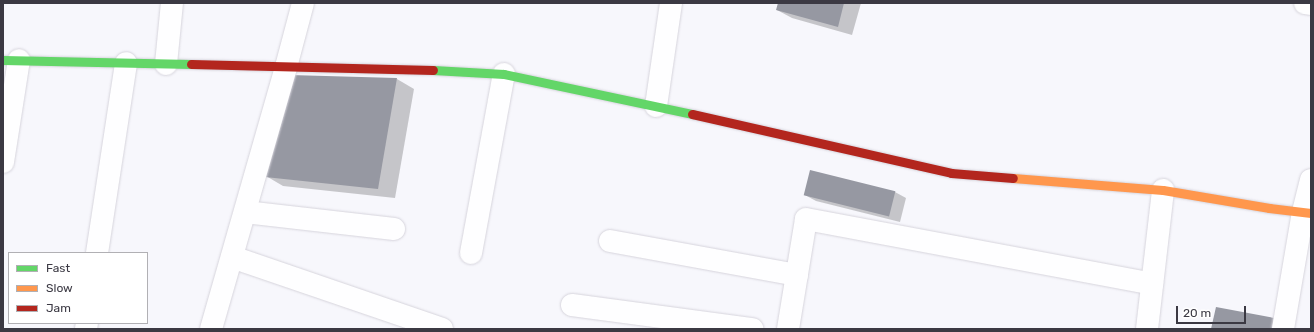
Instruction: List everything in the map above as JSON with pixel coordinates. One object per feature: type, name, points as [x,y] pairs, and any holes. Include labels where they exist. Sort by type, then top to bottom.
[{"type":"street","points":[[166,64],[172,3]]},
{"type":"street","points":[[211,329],[303,3]]},
{"type":"street","points":[[656,106],[671,3]]},
{"type":"street","points":[[1306,3],[1311,4]]},
{"type":"street","points":[[3,162],[11,60],[504,74],[656,106],[952,173],[1163,190],[1269,208],[1307,212]]},
{"type":"street","points":[[97,252],[126,63]]},
{"type":"street","points":[[471,253],[504,74]]},
{"type":"street","points":[[1283,329],[1307,212],[1311,180]]},
{"type":"street","points":[[1147,329],[1163,190]]},
{"type":"street","points":[[245,212],[394,229]]},
{"type":"street","points":[[788,329],[806,219],[1152,284]]},
{"type":"street","points":[[610,241],[797,275]]},
{"type":"street","points":[[232,256],[442,329]]},
{"type":"street","points":[[572,305],[752,329]]},
{"type":"building","points":[[778,3],[844,3],[838,27],[776,10]]},
{"type":"building","points":[[290,75],[397,78],[378,189],[265,177]]},
{"type":"building","points":[[810,170],[895,191],[889,217],[804,195]]},
{"type":"building","points":[[1216,307],[1274,318],[1272,329],[1211,329]]},
{"type":"traffic: fast","points":[[3,60],[191,64]]},
{"type":"traffic: fast","points":[[433,70],[504,74],[692,114]]},
{"type":"traffic: slow","points":[[1013,178],[1163,190],[1269,208],[1311,213]]},
{"type":"traffic: jam","points":[[191,64],[433,70]]},
{"type":"traffic: jam","points":[[692,114],[951,173],[1013,178]]}]
